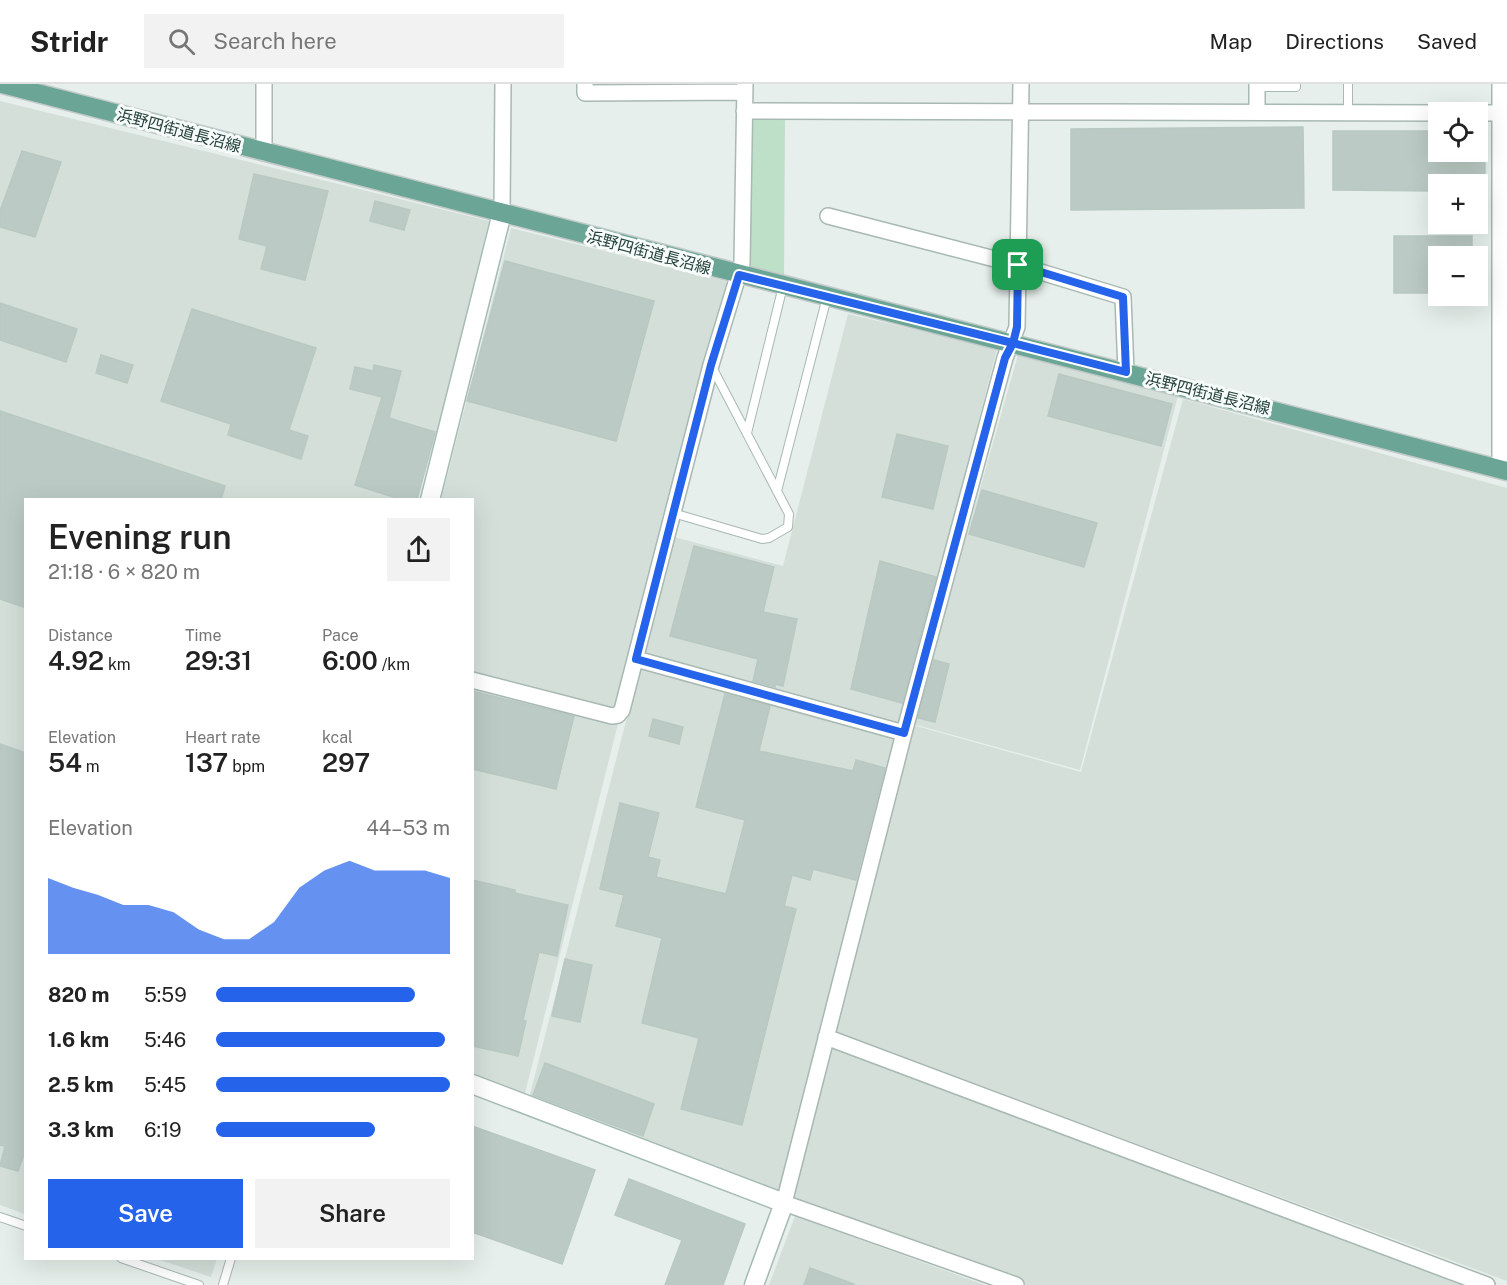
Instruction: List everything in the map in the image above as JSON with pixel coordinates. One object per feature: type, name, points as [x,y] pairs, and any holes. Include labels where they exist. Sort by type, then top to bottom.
[{"type":"main road","name":"浜野四街道長沼線","points":[[2,84],[1504,470]]},
{"type":"street","points":[[264,84],[264,153]]},
{"type":"street","points":[[431,498],[502,213],[503,84]]},
{"type":"street","points":[[474,680],[618,715],[622,710],[711,365],[742,263],[745,88],[585,93],[585,84]]},
{"type":"street","points":[[754,1285],[784,1203],[904,733],[1005,358],[1013,343],[1017,327],[1022,84]]},
{"type":"street","points":[[1500,84],[1504,113],[1504,470]]},
{"type":"street","points":[[1257,85],[1257,112]]},
{"type":"street","points":[[744,111],[1428,113]]},
{"type":"street","points":[[1488,113],[1504,113]]},
{"type":"street","points":[[828,216],[1018,265],[1123,297],[1126,372]]},
{"type":"street","points":[[636,659],[904,733]]},
{"type":"street","points":[[826,1037],[1480,1284]]},
{"type":"street","points":[[474,1085],[784,1203],[1016,1285]]},
{"type":"lane","points":[[1257,85],[1296,87],[1296,84]]},
{"type":"lane","points":[[1348,84],[1348,112]]},
{"type":"lane","points":[[747,433],[783,286]]},
{"type":"lane","points":[[777,491],[827,297]]},
{"type":"lane","points":[[673,513],[762,539],[769,538],[788,527],[790,521],[777,491],[711,365]]},
{"type":"lane","points":[[0,1217],[24,1225]]},
{"type":"lane","points":[[128,1260],[199,1285]]},
{"type":"lane","points":[[223,1285],[230,1260]]},
{"type":"shaded area","points":[[0,101],[489,221],[437,433],[417,498],[24,498],[24,1214],[0,1205]]},
{"type":"shaded area","points":[[511,228],[729,282],[616,709],[474,673],[474,498],[442,498]]},
{"type":"shaded area","points":[[848,314],[997,349],[901,726],[644,655],[674,537],[783,566]]},
{"type":"shaded area","points":[[1018,355],[1178,396],[1080,770],[913,724]]},
{"type":"shaded area","points":[[1183,399],[1507,488],[1507,1281],[832,1031],[913,725],[1081,772]]},
{"type":"shaded area","points":[[640,667],[896,735],[780,1195],[529,1098]]},
{"type":"shaded area","points":[[474,688],[618,724],[524,1097],[474,1078]]},
{"type":"shaded area","points":[[831,1044],[1467,1285],[1027,1285],[791,1200]]},
{"type":"shaded area","points":[[795,1216],[985,1285],[769,1285]]},
{"type":"shaded area","points":[[160,1260],[217,1260],[211,1277]]},
{"type":"green space","points":[[750,119],[785,119],[784,278],[748,268]]},
{"type":"building","points":[[1303,127],[1304,208],[1071,210],[1071,129]]},
{"type":"building","points":[[1333,131],[1428,131],[1428,162],[1485,162],[1485,174],[1428,174],[1428,191],[1333,190]]},
{"type":"building","points":[[22,151],[61,162],[35,237],[0,227],[0,211]]},
{"type":"building","points":[[254,174],[328,191],[305,280],[261,269],[267,246],[239,239]]},
{"type":"building","points":[[375,201],[410,210],[404,230],[370,221]]},
{"type":"building","points":[[1394,236],[1472,236],[1472,246],[1428,246],[1428,293],[1394,293]]},
{"type":"building","points":[[505,261],[654,301],[616,441],[467,401]]},
{"type":"building","points":[[0,303],[77,329],[66,362],[0,340]]},
{"type":"building","points":[[192,309],[316,348],[289,430],[308,436],[301,459],[228,435],[231,424],[161,401]]},
{"type":"building","points":[[101,355],[133,365],[127,383],[96,373]]},
{"type":"building","points":[[374,365],[401,371],[389,418],[435,432],[418,498],[397,498],[355,485],[382,397],[350,389],[355,367],[373,371]]},
{"type":"building","points":[[1059,374],[1172,404],[1161,446],[1048,416]]},
{"type":"building","points":[[0,411],[225,486],[222,498],[24,498],[24,607],[0,599]]},
{"type":"building","points":[[897,434],[948,446],[933,509],[882,497]]},
{"type":"building","points":[[982,490],[1097,523],[1084,567],[969,534]]},
{"type":"building","points":[[694,546],[774,567],[763,612],[797,619],[783,686],[775,684],[775,687],[753,681],[758,659],[670,636]]},
{"type":"building","points":[[880,561],[936,577],[902,703],[851,689]]},
{"type":"building","points":[[934,660],[949,664],[935,722],[918,718]]},
{"type":"building","points":[[474,691],[574,716],[556,789],[474,769]]},
{"type":"building","points":[[725,694],[770,706],[759,751],[853,771],[856,760],[885,768],[856,880],[813,869],[810,880],[792,875],[784,906],[796,909],[742,1125],[681,1109],[699,1038],[642,1023],[662,938],[616,926],[624,895],[600,889],[620,803],[659,813],[648,857],[660,860],[656,877],[726,894],[745,820],[696,807]]},
{"type":"building","points":[[653,719],[683,727],[679,744],[649,736]]},
{"type":"building","points":[[0,744],[24,752],[24,1154],[18,1171],[0,1166],[5,1146],[0,1145]]},
{"type":"building","points":[[474,880],[568,905],[557,956],[539,952],[523,1020],[526,1021],[518,1056],[474,1046]]},
{"type":"building","points":[[565,959],[592,965],[580,1022],[552,1016]]},
{"type":"building","points":[[545,1063],[654,1104],[643,1136],[533,1095]]},
{"type":"building","points":[[474,1127],[595,1170],[562,1264],[474,1233]]},
{"type":"building","points":[[629,1179],[745,1224],[723,1285],[665,1285],[682,1240],[615,1215]]},
{"type":"building","points":[[810,1268],[854,1284],[854,1285],[804,1285]]},
{"type":"route","points":[[1018,265],[1017,327],[1013,343],[739,275],[711,365],[636,659],[904,733],[1005,358],[1013,343],[1126,372],[1123,297],[1018,265]]}]
